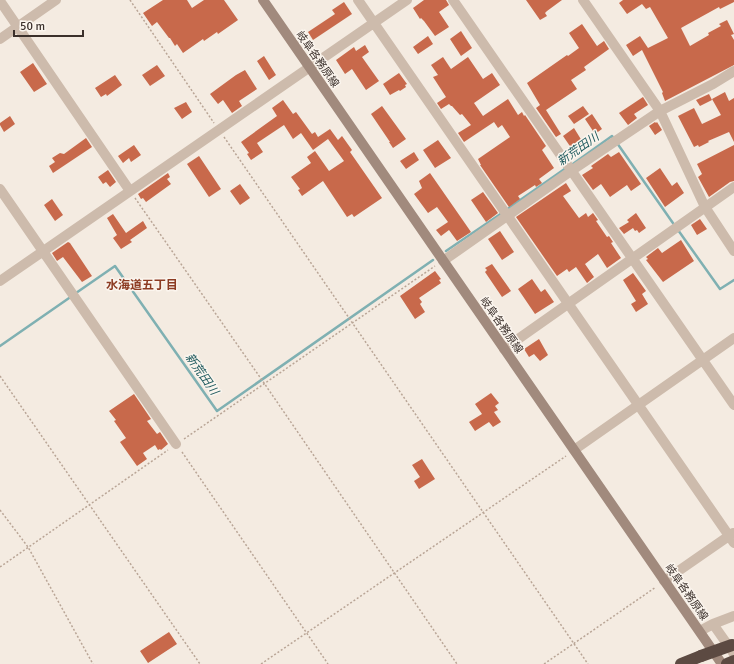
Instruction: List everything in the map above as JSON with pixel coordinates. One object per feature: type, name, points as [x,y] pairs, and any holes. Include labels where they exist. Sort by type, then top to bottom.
[{"type":"highway","points":[[681,664],[701,656],[733,648]]},
{"type":"highway","points":[[727,664],[734,661]]},
{"type":"main road","name":"岐阜各務原線","points":[[263,0],[722,664]]},
{"type":"street","points":[[0,38],[56,0]]},
{"type":"street","points":[[358,0],[638,405],[732,537],[664,581]]},
{"type":"street","points":[[0,281],[407,0]]},
{"type":"street","points":[[453,0],[734,405]]},
{"type":"street","points":[[583,0],[660,112],[705,207],[734,251]]},
{"type":"street","points":[[0,1],[130,191]]},
{"type":"street","points":[[443,260],[571,171],[660,112],[734,71]]},
{"type":"street","points":[[504,349],[734,187]]},
{"type":"street","points":[[0,189],[176,444]]},
{"type":"street","points":[[574,450],[734,338]]},
{"type":"street","points":[[700,631],[734,616]]},
{"type":"street","points":[[713,624],[733,648]]},
{"type":"path","points":[[130,0],[588,664]]},
{"type":"path","points":[[130,191],[457,664]]},
{"type":"path","points":[[264,383],[443,260]]},
{"type":"path","points":[[0,376],[200,664]]},
{"type":"path","points":[[176,444],[328,664]]},
{"type":"path","points":[[261,664],[574,450]]},
{"type":"path","points":[[0,567],[88,504]]},
{"type":"path","points":[[0,510],[28,547],[92,664]]},
{"type":"path","points":[[544,664],[664,581]]},
{"type":"building","points":[[163,0],[187,0],[192,8],[204,0],[224,0],[238,20],[218,34],[217,32],[204,41],[203,39],[183,53],[177,44],[175,46],[157,22],[152,26],[143,13]]},
{"type":"building","points":[[424,0],[446,0],[449,5],[439,12],[449,27],[435,36],[424,21],[421,18],[420,19],[413,8]]},
{"type":"building","points":[[526,0],[562,0],[547,11],[545,13],[547,16],[540,20]]},
{"type":"building","points":[[623,0],[734,0],[734,2],[720,9],[719,7],[681,28],[690,46],[709,35],[708,33],[721,26],[719,24],[727,20],[734,34],[731,35],[734,40],[734,65],[665,101],[663,92],[642,50],[633,56],[626,45],[640,36],[648,48],[668,38],[650,7],[646,9],[642,4],[627,14],[619,3]]},
{"type":"building","points":[[344,2],[352,14],[313,40],[308,32],[335,14],[332,10]]},
{"type":"building","points":[[582,24],[597,46],[604,41],[609,49],[584,67],[586,70],[571,80],[577,89],[546,110],[561,134],[556,137],[536,108],[540,105],[527,83],[579,48],[569,33]]},
{"type":"building","points":[[461,31],[472,48],[461,56],[450,39]]},
{"type":"building","points":[[428,36],[433,44],[418,54],[413,47]]},
{"type":"building","points":[[365,45],[369,52],[362,57],[379,81],[366,90],[352,69],[345,74],[336,60],[354,47],[356,51]]},
{"type":"building","points":[[264,56],[276,75],[269,80],[257,61]]},
{"type":"building","points":[[443,57],[451,69],[468,57],[483,79],[492,73],[500,85],[474,103],[483,116],[508,99],[518,115],[522,112],[524,116],[525,115],[546,146],[542,150],[554,168],[539,179],[542,183],[536,187],[535,185],[518,196],[520,199],[509,207],[480,165],[478,159],[510,137],[502,125],[498,128],[494,122],[464,142],[458,133],[471,125],[462,114],[460,115],[449,104],[441,109],[437,103],[446,97],[433,77],[438,75],[431,65]]},
{"type":"building","points":[[33,63],[47,84],[34,92],[20,72]]},
{"type":"building","points":[[157,65],[165,76],[150,86],[142,75]]},
{"type":"building","points":[[245,70],[257,89],[239,101],[242,106],[232,113],[223,100],[218,104],[210,94]]},
{"type":"building","points":[[399,73],[407,84],[405,85],[406,87],[390,95],[383,84]]},
{"type":"building","points":[[115,75],[122,85],[107,96],[106,94],[101,97],[95,88]]},
{"type":"building","points":[[725,92],[729,101],[734,98],[734,142],[729,132],[708,141],[709,142],[699,147],[698,145],[694,147],[678,116],[694,108],[702,124],[721,115],[712,99]]},
{"type":"building","points":[[709,94],[712,100],[700,106],[696,100]]},
{"type":"building","points":[[643,97],[648,105],[634,114],[637,118],[628,125],[619,113]]},
{"type":"building","points":[[283,100],[293,114],[296,112],[312,134],[315,132],[318,137],[330,129],[338,140],[342,136],[352,150],[350,152],[382,198],[354,217],[352,214],[347,217],[323,181],[302,196],[298,190],[300,189],[291,177],[311,163],[307,157],[315,151],[329,171],[344,161],[328,139],[313,150],[301,133],[293,139],[284,125],[257,143],[263,152],[251,160],[247,154],[249,153],[241,142],[277,116],[272,108]]},
{"type":"building","points":[[186,102],[192,112],[182,119],[174,108]]},
{"type":"building","points":[[382,106],[406,139],[393,148],[371,114]]},
{"type":"building","points":[[583,106],[589,114],[574,124],[568,116]]},
{"type":"building","points":[[592,114],[602,129],[595,134],[585,119]]},
{"type":"building","points":[[10,116],[15,124],[4,132],[0,123]]},
{"type":"building","points":[[657,122],[662,130],[655,135],[649,126]]},
{"type":"building","points":[[574,128],[582,141],[583,146],[574,152],[563,136]]},
{"type":"building","points":[[86,138],[92,147],[53,173],[49,166],[55,162],[52,158],[60,153],[64,154]]},
{"type":"building","points":[[438,140],[451,158],[435,168],[423,150]]},
{"type":"building","points":[[134,145],[141,155],[131,162],[129,158],[123,163],[118,156]]},
{"type":"building","points":[[734,145],[734,181],[730,182],[709,197],[698,177],[702,174],[697,164]]},
{"type":"building","points":[[414,152],[419,160],[406,169],[400,161]]},
{"type":"building","points":[[619,152],[641,184],[631,191],[627,185],[610,197],[601,184],[593,190],[582,175],[593,168],[591,166],[608,154],[611,157]]},
{"type":"building","points":[[199,156],[221,189],[209,197],[187,164]]},
{"type":"building","points":[[660,168],[672,186],[677,182],[684,193],[665,207],[646,178]]},
{"type":"building","points":[[108,170],[116,182],[110,187],[106,182],[103,184],[98,177]]},
{"type":"building","points":[[168,173],[170,177],[167,179],[171,184],[146,202],[143,198],[141,199],[138,194]]},
{"type":"building","points":[[430,173],[471,232],[457,241],[449,230],[441,236],[436,230],[448,222],[437,207],[428,213],[414,194],[422,188],[419,181]]},
{"type":"building","points":[[566,183],[571,191],[563,196],[579,218],[586,213],[588,217],[593,213],[598,220],[596,221],[607,237],[609,236],[613,242],[611,243],[621,258],[607,268],[598,254],[585,264],[594,277],[587,283],[576,267],[569,272],[567,269],[557,276],[516,217]]},
{"type":"building","points":[[240,184],[250,198],[240,205],[230,191]]},
{"type":"building","points":[[483,192],[498,213],[486,222],[471,200]]},
{"type":"building","points":[[52,199],[63,215],[55,221],[44,205]]},
{"type":"building","points":[[636,213],[646,228],[639,233],[633,228],[624,234],[619,228],[629,222],[627,220]]},
{"type":"building","points":[[113,214],[126,233],[143,221],[147,228],[130,240],[132,242],[121,249],[113,238],[117,235],[107,218]]},
{"type":"building","points":[[700,219],[707,229],[697,235],[691,225]]},
{"type":"building","points":[[500,231],[514,252],[502,260],[488,239]]},
{"type":"building","points":[[681,240],[694,261],[663,282],[646,260],[648,259],[646,257],[658,248],[662,253]]},
{"type":"building","points":[[68,242],[92,276],[82,282],[63,257],[57,261],[52,253]]},
{"type":"building","points":[[492,264],[511,291],[502,297],[485,272],[487,270],[485,268]]},
{"type":"building","points":[[435,271],[441,279],[439,280],[441,283],[419,298],[422,302],[420,304],[425,312],[415,319],[400,296]]},
{"type":"building","points":[[633,273],[646,291],[642,294],[648,304],[636,312],[631,304],[636,301],[623,280]]},
{"type":"building","points":[[532,279],[541,292],[545,289],[554,302],[535,314],[518,289]]},
{"type":"building","points":[[539,339],[548,355],[540,361],[534,354],[529,357],[524,349]]},
{"type":"building","points":[[491,393],[499,403],[495,406],[498,410],[494,412],[501,422],[493,427],[489,422],[475,431],[469,422],[482,414],[475,404]]},
{"type":"building","points":[[134,394],[151,419],[147,421],[157,434],[160,432],[168,444],[161,450],[158,450],[155,445],[143,453],[147,459],[137,466],[120,442],[126,438],[109,411]]},
{"type":"building","points":[[422,459],[435,479],[419,489],[414,481],[420,477],[412,465]]},
{"type":"building","points":[[169,632],[177,644],[148,663],[140,651]]},
{"type":"waterway","name":"新荒田川","points":[[570,166],[612,136],[614,139]]},
{"type":"waterway","name":"新荒田川","points":[[617,143],[675,226]]},
{"type":"waterway","name":"新荒田川","points":[[506,210],[566,168]]},
{"type":"waterway","name":"新荒田川","points":[[446,251],[502,213]]},
{"type":"waterway","name":"新荒田川","points":[[678,230],[720,289],[734,280]]},
{"type":"waterway","name":"新荒田川","points":[[76,293],[115,266],[217,411],[433,260]]},
{"type":"waterway","name":"新荒田川","points":[[0,346],[72,296]]},
{"type":"district","name":"水海道五丁目","points":[[142,285]]}]
